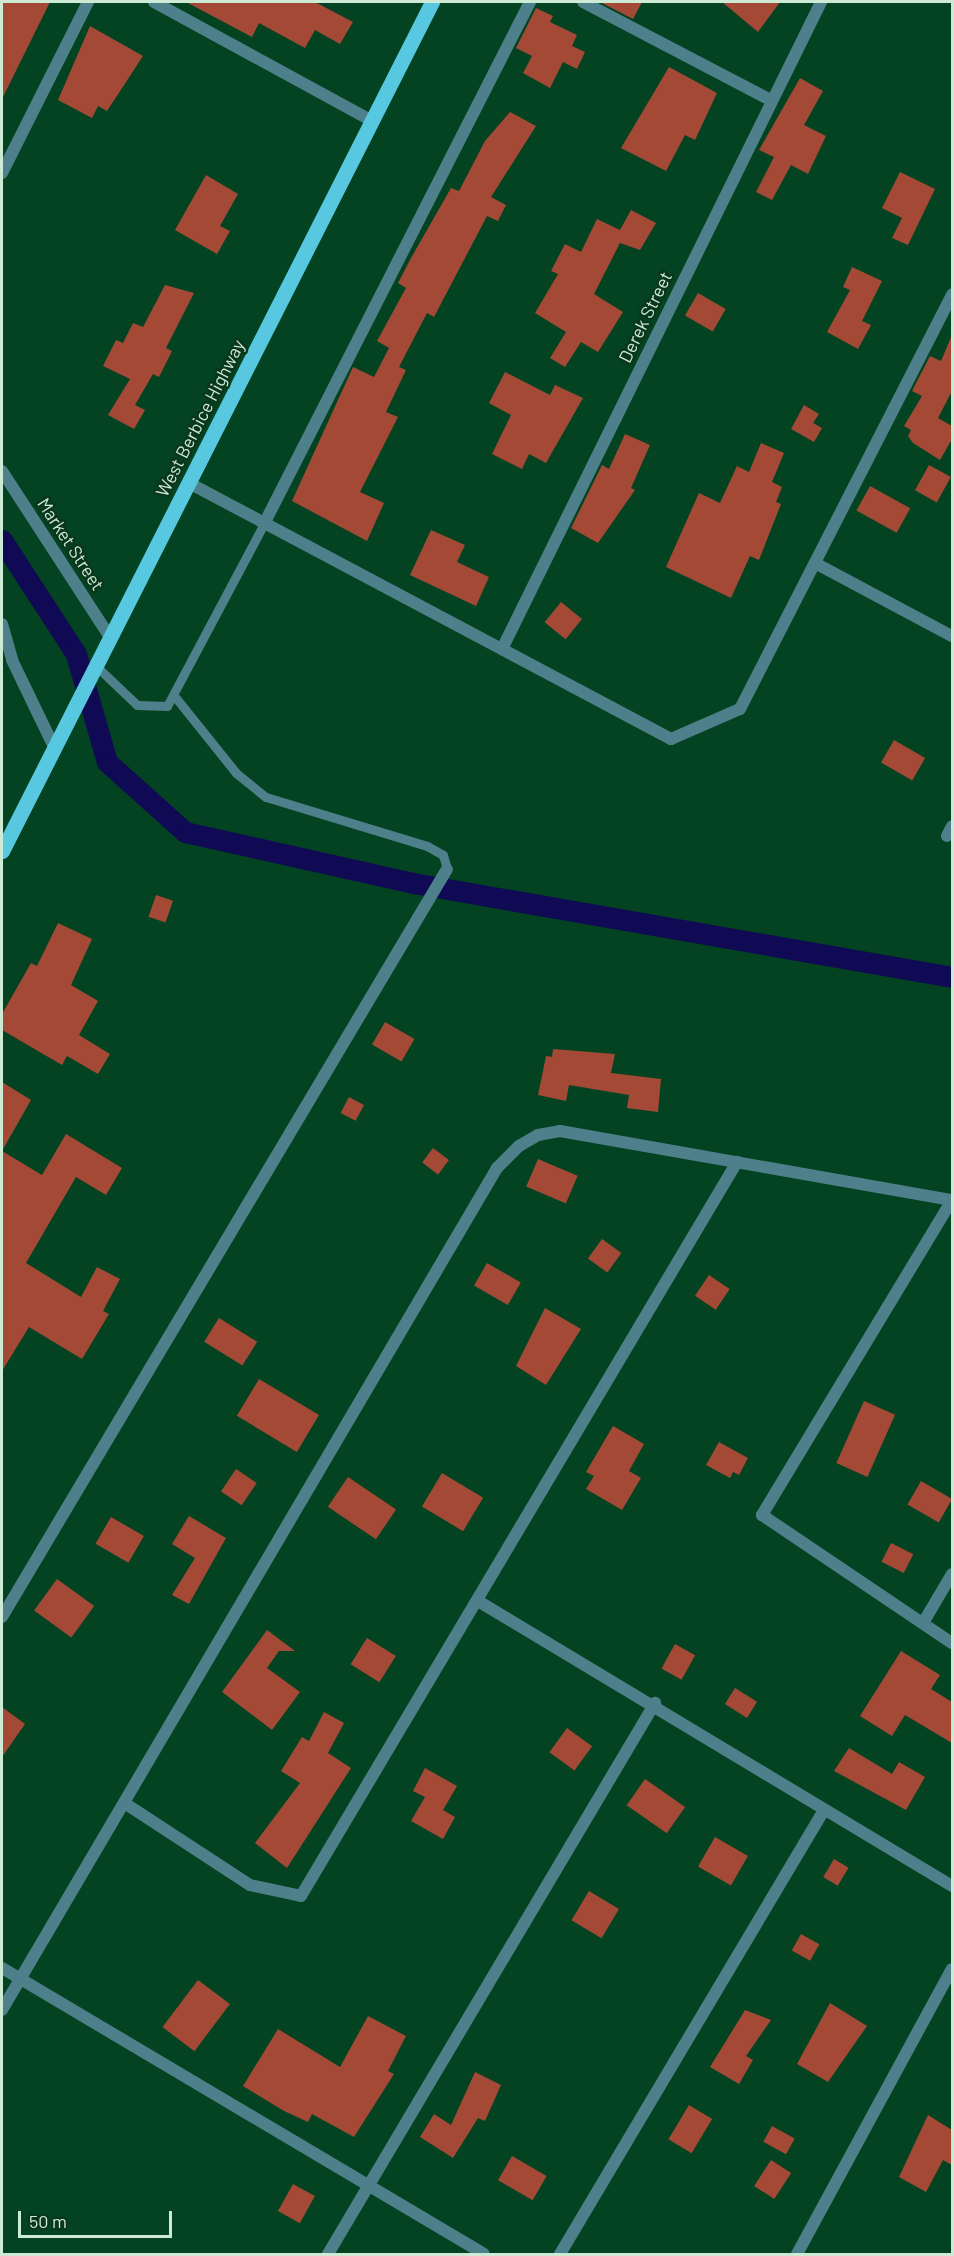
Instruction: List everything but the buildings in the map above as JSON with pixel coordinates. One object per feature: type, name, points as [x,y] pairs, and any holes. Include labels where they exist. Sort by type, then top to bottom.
[{"type":"main road","name":"West Berbice Highway","points":[[2,851],[53,745],[75,708],[432,2]]},
{"type":"street","points":[[2,172],[88,2]]},
{"type":"street","points":[[154,2],[372,121]]},
{"type":"street","points":[[264,522],[530,2]]},
{"type":"street","points":[[583,2],[772,101]]},
{"type":"street","name":"Derek Street","points":[[502,649],[821,2]]},
{"type":"street","points":[[189,483],[671,739],[740,709],[952,294]]},
{"type":"street","name":"Market Street","points":[[2,471],[110,637]]},
{"type":"street","points":[[815,563],[952,636]]},
{"type":"street","points":[[2,624],[12,660],[53,745]]},
{"type":"street","points":[[2,1617],[447,869]]},
{"type":"street","points":[[2,2010],[126,1804],[497,1168],[538,1135],[560,1131],[952,1200],[762,1515],[952,1643]]},
{"type":"street","points":[[126,1804],[250,1885],[301,1896],[737,1162]]},
{"type":"street","points":[[923,1623],[952,1574]]},
{"type":"street","points":[[478,1601],[655,1704],[824,1810],[952,1886]]},
{"type":"street","points":[[328,2254],[655,1704]]},
{"type":"street","points":[[560,2254],[824,1810]]},
{"type":"street","points":[[2,1968],[484,2254]]},
{"type":"street","points":[[797,2254],[952,1969]]},
{"type":"lane","points":[[93,670],[136,705],[159,709],[176,698],[264,522]]},
{"type":"lane","points":[[176,698],[236,773],[267,797],[427,846],[443,855],[447,869]]},
{"type":"waterway","points":[[2,540],[76,654],[107,762],[185,832],[413,883],[952,977]]}]
